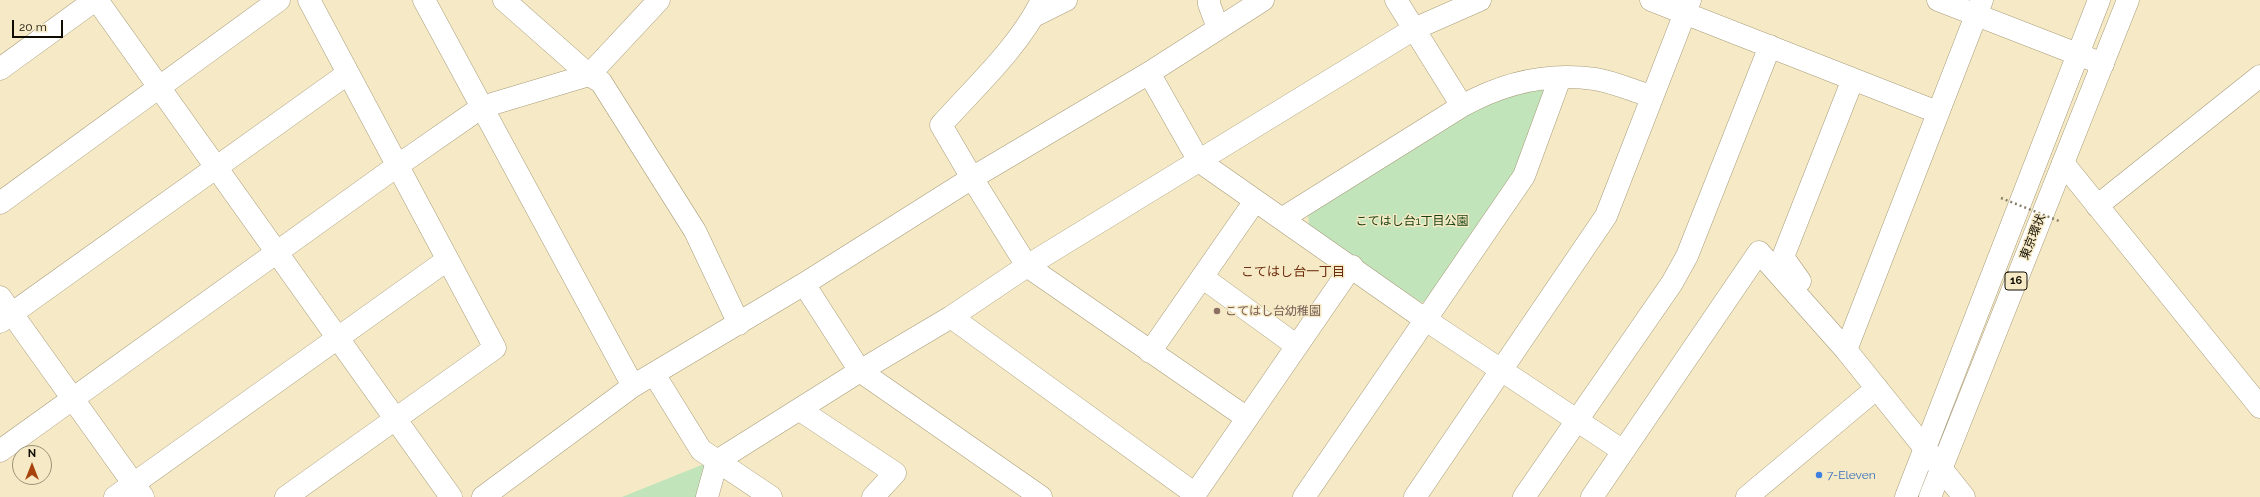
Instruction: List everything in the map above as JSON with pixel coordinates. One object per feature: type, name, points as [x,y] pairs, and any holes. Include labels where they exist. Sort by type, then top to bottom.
[{"type":"main road","points":[[0,69],[96,0],[218,168],[452,497]]},
{"type":"main road","points":[[0,202],[158,86],[279,0]]},
{"type":"main road","points":[[286,497],[495,348],[347,74],[309,0]]},
{"type":"main road","points":[[424,0],[633,386]]},
{"type":"main road","points":[[504,0],[589,75],[601,82],[695,231],[739,324]]},
{"type":"main road","points":[[0,451],[397,166],[482,107],[589,75],[659,0]]},
{"type":"main road","points":[[1066,0],[1038,8],[1000,60],[941,125],[1027,266],[1247,418]]},
{"type":"main road","points":[[1209,0],[1209,4],[1218,28]]},
{"type":"main road","points":[[483,497],[633,386],[739,324],[972,178],[1149,72],[1263,0]]},
{"type":"main road","points":[[1396,0],[1462,106]]},
{"type":"main road","points":[[707,497],[718,461],[860,371],[951,317],[1027,266],[1414,29],[1480,0]]},
{"type":"main road","points":[[1651,0],[1687,7],[1770,46],[1937,112]]},
{"type":"main road","points":[[1938,0],[1979,7],[2077,55],[2103,64]]},
{"type":"main road","name":"東京環状","points":[[1906,497],[2099,0]]},
{"type":"main road","name":"東京環状","points":[[1930,497],[2128,0]]},
{"type":"main road","points":[[1414,497],[1606,216],[1651,96],[1687,7]]},
{"type":"main road","points":[[1846,350],[1979,7]]},
{"type":"main road","points":[[1524,497],[1672,283],[1687,256],[1770,46]]},
{"type":"main road","points":[[1149,72],[1199,161],[1255,201],[1283,218],[1352,266],[1426,320],[1623,451]]},
{"type":"main road","points":[[139,490],[73,398],[4,311],[218,168],[347,74]]},
{"type":"main road","points":[[2098,206],[2260,76]]},
{"type":"main road","points":[[1283,218],[1462,106],[1485,94],[1522,81],[1540,78],[1595,79],[1651,96]]},
{"type":"main road","points":[[1304,497],[1524,176],[1560,78]]},
{"type":"main road","points":[[1801,300],[1801,282],[1783,257],[1853,79]]},
{"type":"main road","points":[[2063,163],[2260,407]]},
{"type":"main road","points":[[1150,352],[1255,201]]},
{"type":"main road","points":[[1592,497],[1759,252],[1846,350],[1964,497]]},
{"type":"main road","points":[[115,497],[139,490],[337,336],[447,260]]},
{"type":"main road","points":[[951,317],[1194,496],[1352,266]]},
{"type":"main road","points":[[1202,277],[1297,346]]},
{"type":"main road","points":[[804,284],[860,371],[1041,497]]},
{"type":"main road","points":[[654,374],[702,450],[771,497]]},
{"type":"main road","points":[[1747,497],[1877,388]]},
{"type":"main road","points":[[800,410],[895,473],[873,497]]},
{"type":"path","points":[[2001,198],[2059,221]]},
{"type":"green space","name":"こてはし台1丁目公園","points":[[1545,86],[1550,94],[1517,177],[1433,301],[1421,302],[1309,228],[1308,212],[1478,107],[1512,93]]},
{"type":"green space","points":[[704,464],[710,471],[701,497],[622,497]]},
{"type":"place","name":"こてはし台幼稚園","points":[[1217,311]]},
{"type":"place","name":"7-Eleven","points":[[1819,475]]},
{"type":"district","name":"こてはし台一丁目","points":[[1293,272]]}]
